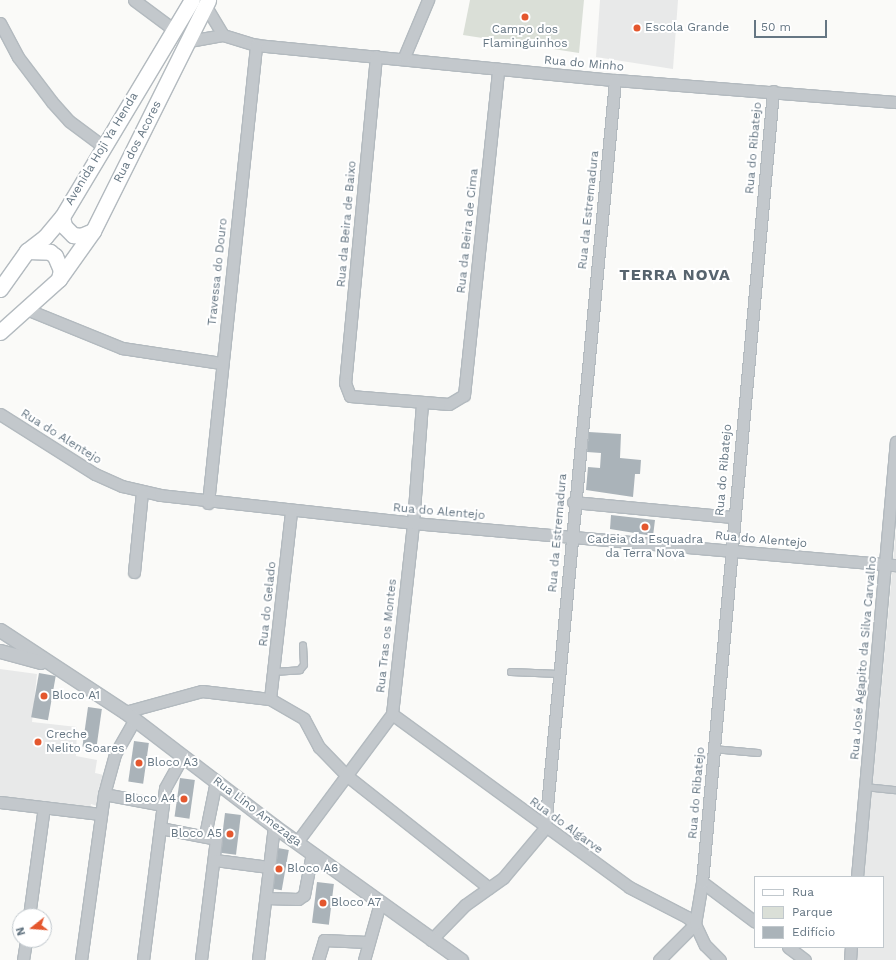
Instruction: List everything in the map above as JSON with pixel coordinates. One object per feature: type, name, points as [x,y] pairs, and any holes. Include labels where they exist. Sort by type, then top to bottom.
[{"type":"main road","name":"Avenida Hoji Ya Henda","points":[[0,289],[26,251],[45,236],[62,217],[173,29],[202,2]]},
{"type":"main road","name":"Rua dos Acores","points":[[59,279],[93,230],[189,42],[202,2]]},
{"type":"main road","points":[[62,217],[64,226],[73,235],[81,236],[93,230]]},
{"type":"main road","points":[[0,332],[59,279],[62,270],[55,256],[50,252],[26,251]]},
{"type":"street","points":[[134,0],[173,29]]},
{"type":"street","points":[[404,57],[428,0]]},
{"type":"street","points":[[202,2],[223,35]]},
{"type":"street","points":[[0,23],[18,57],[52,102],[70,121],[104,146]]},
{"type":"street","name":"Rua do Minho","points":[[189,42],[223,35],[256,45],[376,56],[404,57],[498,69],[615,80],[773,91],[896,102]]},
{"type":"street","name":"Travessa do Douro","points":[[208,502],[221,363],[256,45]]},
{"type":"street","name":"Rua da Beira de Baixo","points":[[376,56],[345,384],[347,394],[422,402]]},
{"type":"street","name":"Rua da Beira de Cima","points":[[422,402],[449,404],[464,395],[498,69]]},
{"type":"street","name":"Rua da Estremadura","points":[[545,828],[574,502],[615,80]]},
{"type":"street","name":"Rua do Ribatejo","points":[[695,924],[702,882],[732,517],[773,91]]},
{"type":"street","points":[[26,309],[122,348],[221,363]]},
{"type":"street","name":"Rua Tras os Montes","points":[[392,714],[413,523],[422,402]]},
{"type":"street","name":"Rua do Alentejo","points":[[0,414],[68,459],[95,474],[142,492],[208,502],[413,523],[891,564]]},
{"type":"street","name":"Rua José Agapito da Silva Carvalho","points":[[857,876],[864,787],[891,564],[896,442]]},
{"type":"street","points":[[134,572],[142,492]]},
{"type":"street","points":[[574,502],[732,517]]},
{"type":"street","name":"Rua do Gelado","points":[[270,699],[291,511]]},
{"type":"street","name":"Rua Lino Amezaga","points":[[0,630],[51,665],[130,715],[274,826],[431,940],[461,960]]},
{"type":"street","name":"Rua Lino Amezaga","points":[[0,651],[51,665]]},
{"type":"street","points":[[80,960],[104,794],[115,754],[130,715],[202,691],[270,699],[304,719],[322,752],[346,775],[489,888]]},
{"type":"street","points":[[297,842],[392,714]]},
{"type":"street","name":"Rua do Algarve","points":[[392,714],[545,828],[634,890],[683,914],[695,924],[705,946],[720,960]]},
{"type":"street","points":[[142,960],[165,829],[163,805],[165,788],[183,756]]},
{"type":"street","points":[[201,960],[215,860],[210,836],[216,781]]},
{"type":"street","points":[[104,794],[163,805]]},
{"type":"street","points":[[0,802],[100,814]]},
{"type":"street","points":[[30,908],[44,807]]},
{"type":"street","points":[[258,960],[274,826]]},
{"type":"street","points":[[431,940],[465,905],[503,878],[545,828]]},
{"type":"street","points":[[165,829],[210,836]]},
{"type":"street","points":[[266,898],[298,899],[304,895],[312,853]]},
{"type":"street","points":[[215,860],[269,867]]},
{"type":"street","points":[[702,882],[754,921]]},
{"type":"street","points":[[364,960],[367,942],[380,903]]},
{"type":"street","points":[[659,960],[695,924]]},
{"type":"street","points":[[318,960],[324,940],[367,942]]},
{"type":"street","points":[[24,960],[25,948]]},
{"type":"street","points":[[789,948],[805,960]]},
{"type":"street","points":[[850,960],[851,948]]},
{"type":"lane","points":[[274,672],[300,670],[304,665],[303,646]]},
{"type":"lane","points":[[511,672],[559,674]]},
{"type":"lane","points":[[713,748],[758,753]]},
{"type":"lane","points":[[864,787],[896,790]]},
{"type":"shaded area","name":"Escola Grande","points":[[600,0],[678,0],[673,69],[596,57]]},
{"type":"shaded area","points":[[896,529],[896,960],[856,960],[857,948],[884,948],[884,876],[864,876]]},
{"type":"shaded area","name":"Creche Nelito Soares","points":[[0,669],[37,674],[32,722],[77,727],[76,756],[97,760],[95,773],[104,775],[103,789],[99,786],[97,806],[91,804],[90,808],[0,796]]},
{"type":"green space","name":"Campo dos Flaminguinhos","points":[[470,0],[584,0],[579,53],[463,35]]},
{"type":"building","points":[[589,432],[621,434],[620,458],[641,460],[640,474],[635,474],[633,497],[586,490],[588,467],[600,468],[601,453],[587,452]]},
{"type":"building","points":[[611,515],[655,520],[653,536],[610,529]]},
{"type":"building","name":"Bloco A1","points":[[39,673],[56,676],[48,720],[31,717]]},
{"type":"building","points":[[88,707],[102,709],[96,749],[82,747]]},
{"type":"building","name":"Bloco A3","points":[[134,741],[149,743],[143,784],[128,782]]},
{"type":"building","name":"Bloco A4","points":[[180,778],[195,780],[189,819],[175,817]]},
{"type":"building","name":"Bloco A5","points":[[225,813],[241,815],[236,855],[220,853]]},
{"type":"building","name":"Bloco A6","points":[[278,848],[289,850],[282,890],[271,888]]},
{"type":"building","name":"Bloco A7","points":[[317,882],[334,884],[329,925],[312,923]]},
{"type":"place","name":"Campo dos Flaminguinhos","points":[[525,17]]},
{"type":"place","name":"Escola Grande","points":[[637,28]]},
{"type":"place","name":"Cadeia da Esquadra da Terra Nova","points":[[645,527]]},
{"type":"place","name":"Bloco A1","points":[[44,696]]},
{"type":"place","name":"Creche Nelito Soares","points":[[38,742]]},
{"type":"place","name":"Bloco A3","points":[[139,763]]},
{"type":"place","name":"Bloco A4","points":[[184,799]]},
{"type":"place","name":"Bloco A5","points":[[230,834]]},
{"type":"place","name":"Bloco A6","points":[[279,869]]},
{"type":"place","name":"Bloco A7","points":[[323,903]]},
{"type":"district","name":"TERRA NOVA","points":[[675,275]]}]
